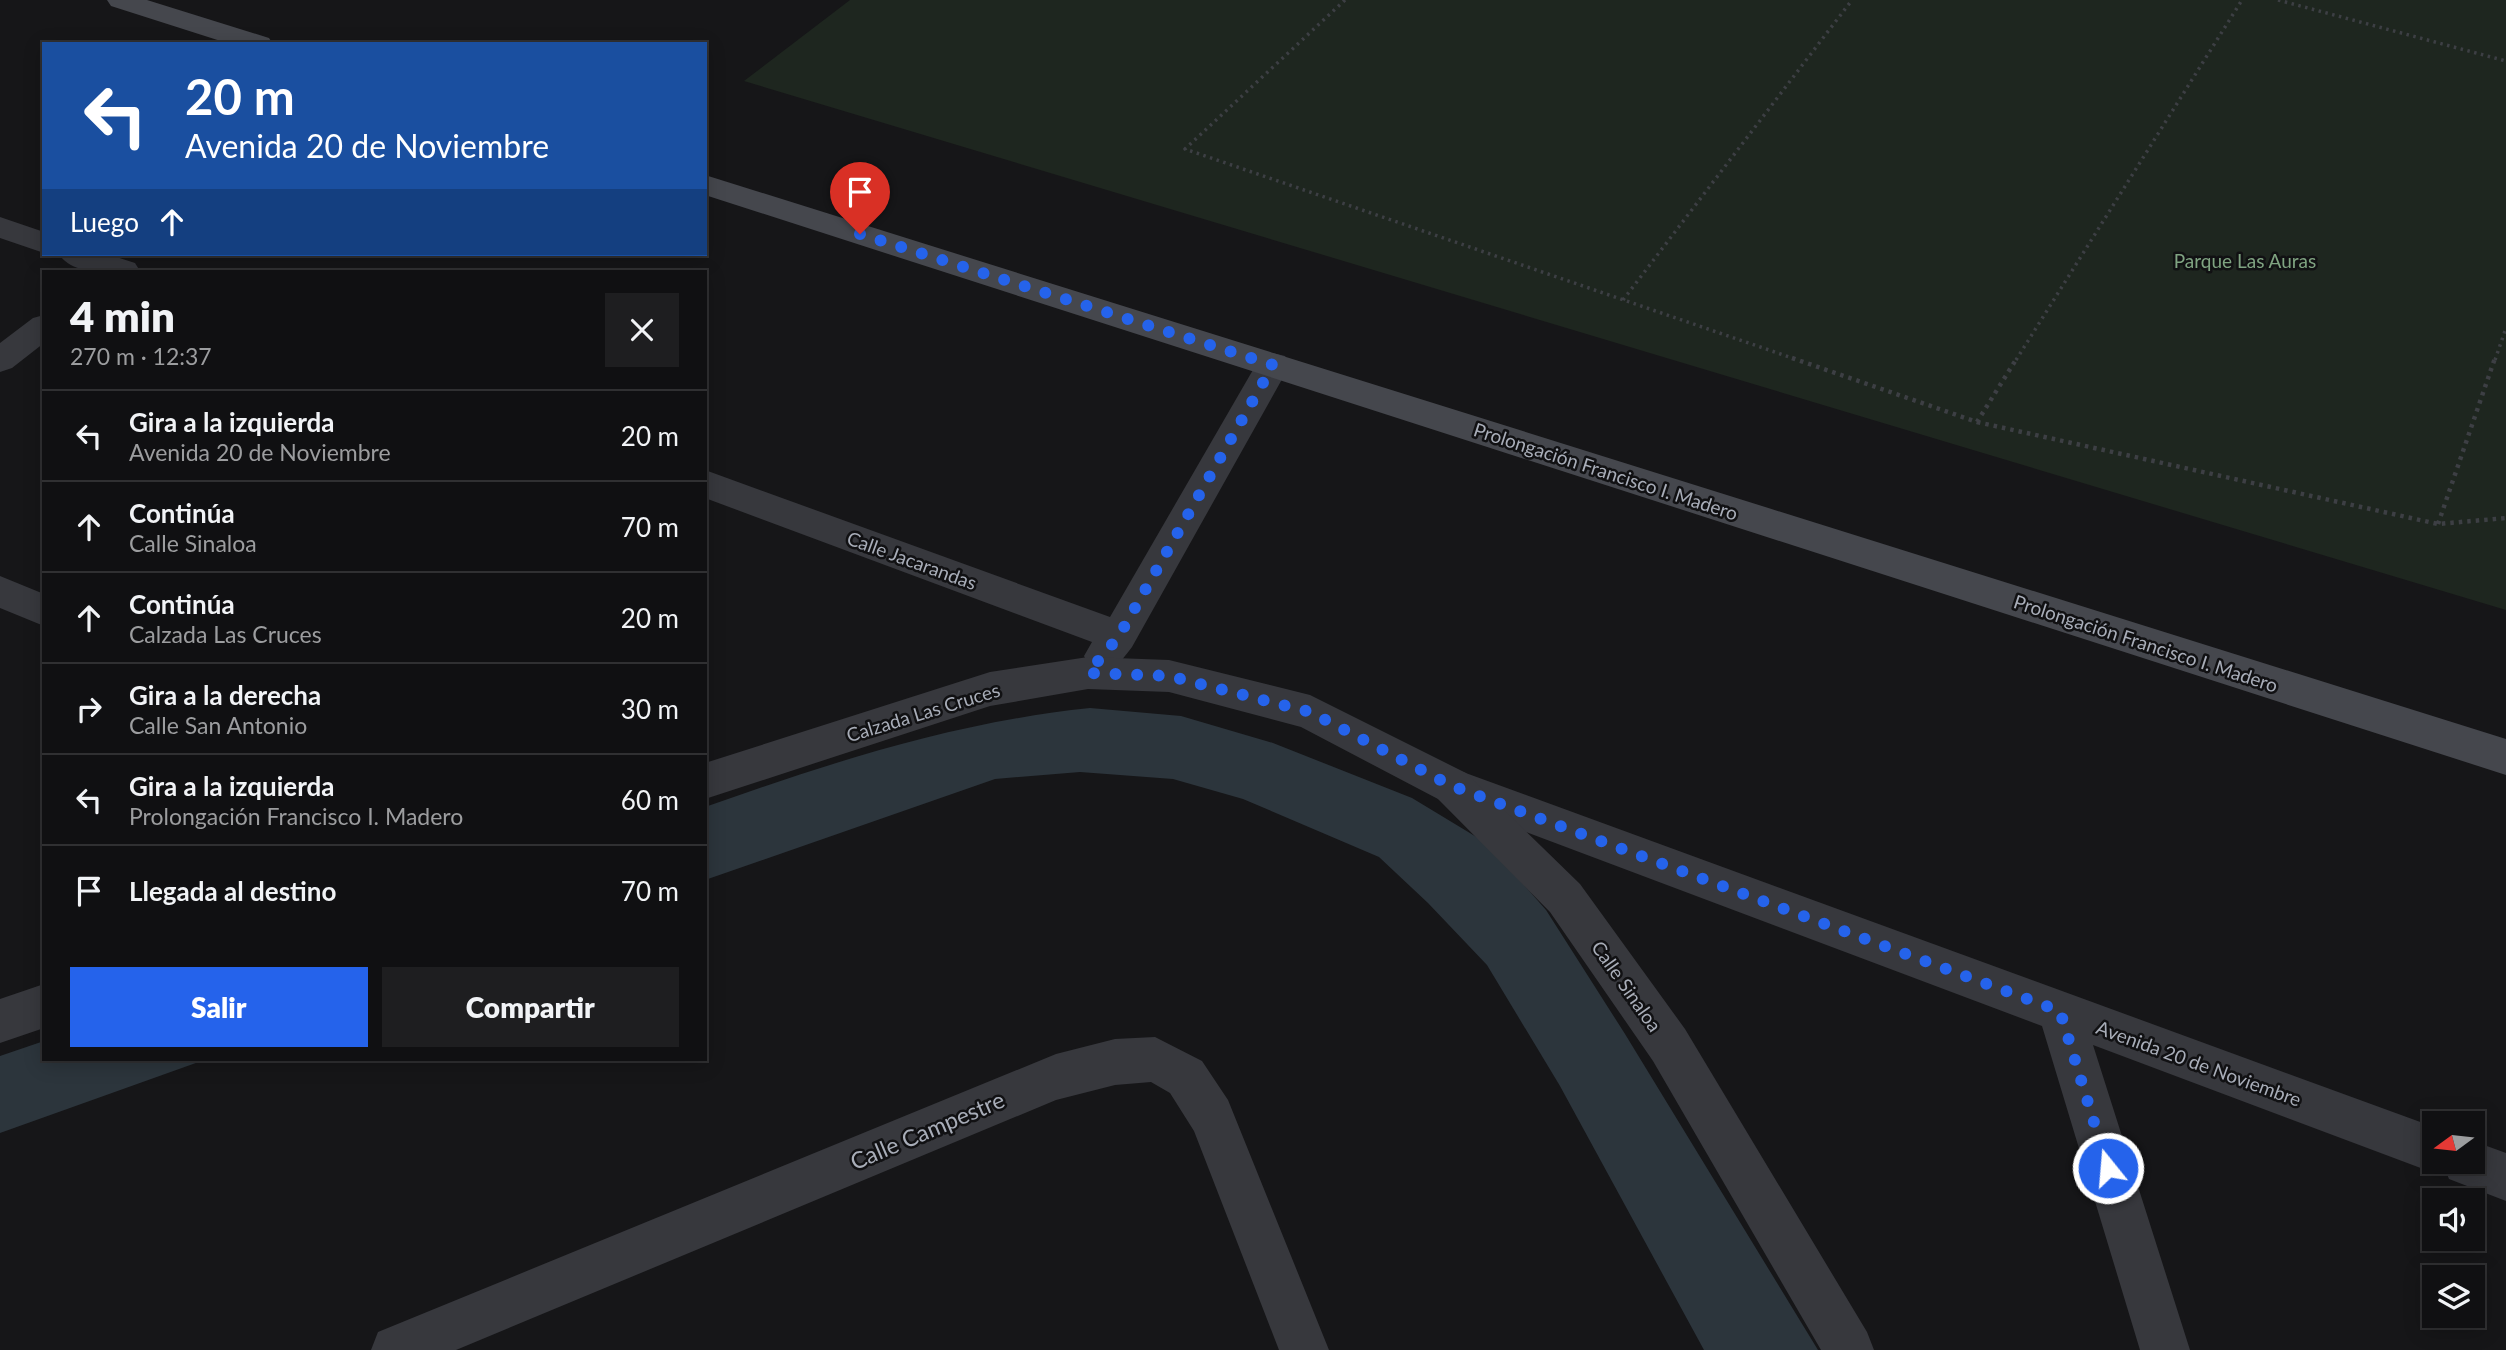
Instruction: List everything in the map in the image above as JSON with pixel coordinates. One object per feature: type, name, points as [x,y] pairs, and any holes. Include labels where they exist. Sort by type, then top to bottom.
[{"type":"main road","points":[[120,0],[254,42]]},
{"type":"main road","name":"Prolongación Francisco I. Madero","points":[[707,186],[2506,757]]},
{"type":"street","points":[[0,227],[42,242]]},
{"type":"street","points":[[83,256],[123,266]]},
{"type":"street","points":[[0,360],[42,328]]},
{"type":"street","points":[[1088,673],[1119,636],[1273,365]]},
{"type":"street","name":"Calle Jacarandas","points":[[707,485],[1119,636]]},
{"type":"street","points":[[0,591],[42,610]]},
{"type":"street","name":"Calzada Las Cruces","points":[[707,780],[990,689],[1088,673],[1169,676],[1310,712]]},
{"type":"street","name":"Calle Sinaloa","points":[[1310,712],[1452,786],[1565,898],[1669,1045],[1849,1350]]},
{"type":"street","name":"Avenida 20 de Noviembre","points":[[1452,786],[2422,1146]]},
{"type":"street","points":[[0,1021],[42,1007]]},
{"type":"street","points":[[2060,1011],[2165,1350]]},
{"type":"street","name":"Calle Campestre","points":[[396,1350],[1056,1077],[1115,1062],[1155,1059],[1186,1077],[1212,1116],[1304,1350]]},
{"type":"street","points":[[2485,1169],[2506,1177]]},
{"type":"path","points":[[1345,0],[1185,149],[1977,422],[2438,524],[2506,519]]},
{"type":"path","points":[[1623,300],[1852,0]]},
{"type":"path","points":[[1977,422],[2242,0]]},
{"type":"path","points":[[2278,0],[2506,61]]},
{"type":"path","points":[[2438,524],[2506,328]]},
{"type":"green space","name":"Parque Las Auras","points":[[850,0],[2506,0],[2506,610],[744,81]]},
{"type":"shaded area","points":[[1090,708],[1181,716],[1273,743],[1412,798],[1488,844],[1546,910],[1818,1350],[1704,1350],[1560,1086],[1487,965],[1428,903],[1379,857],[1243,799],[1173,779],[1080,772],[995,779],[707,879],[707,806],[895,746],[1040,714]]},
{"type":"shaded area","points":[[42,1042],[42,1061],[201,1061],[0,1133],[0,1056]]},
{"type":"route","points":[[860,234],[1273,365],[1119,636],[1088,673],[1169,676],[1310,712],[1452,786],[2060,1011],[2108,1168]]}]
